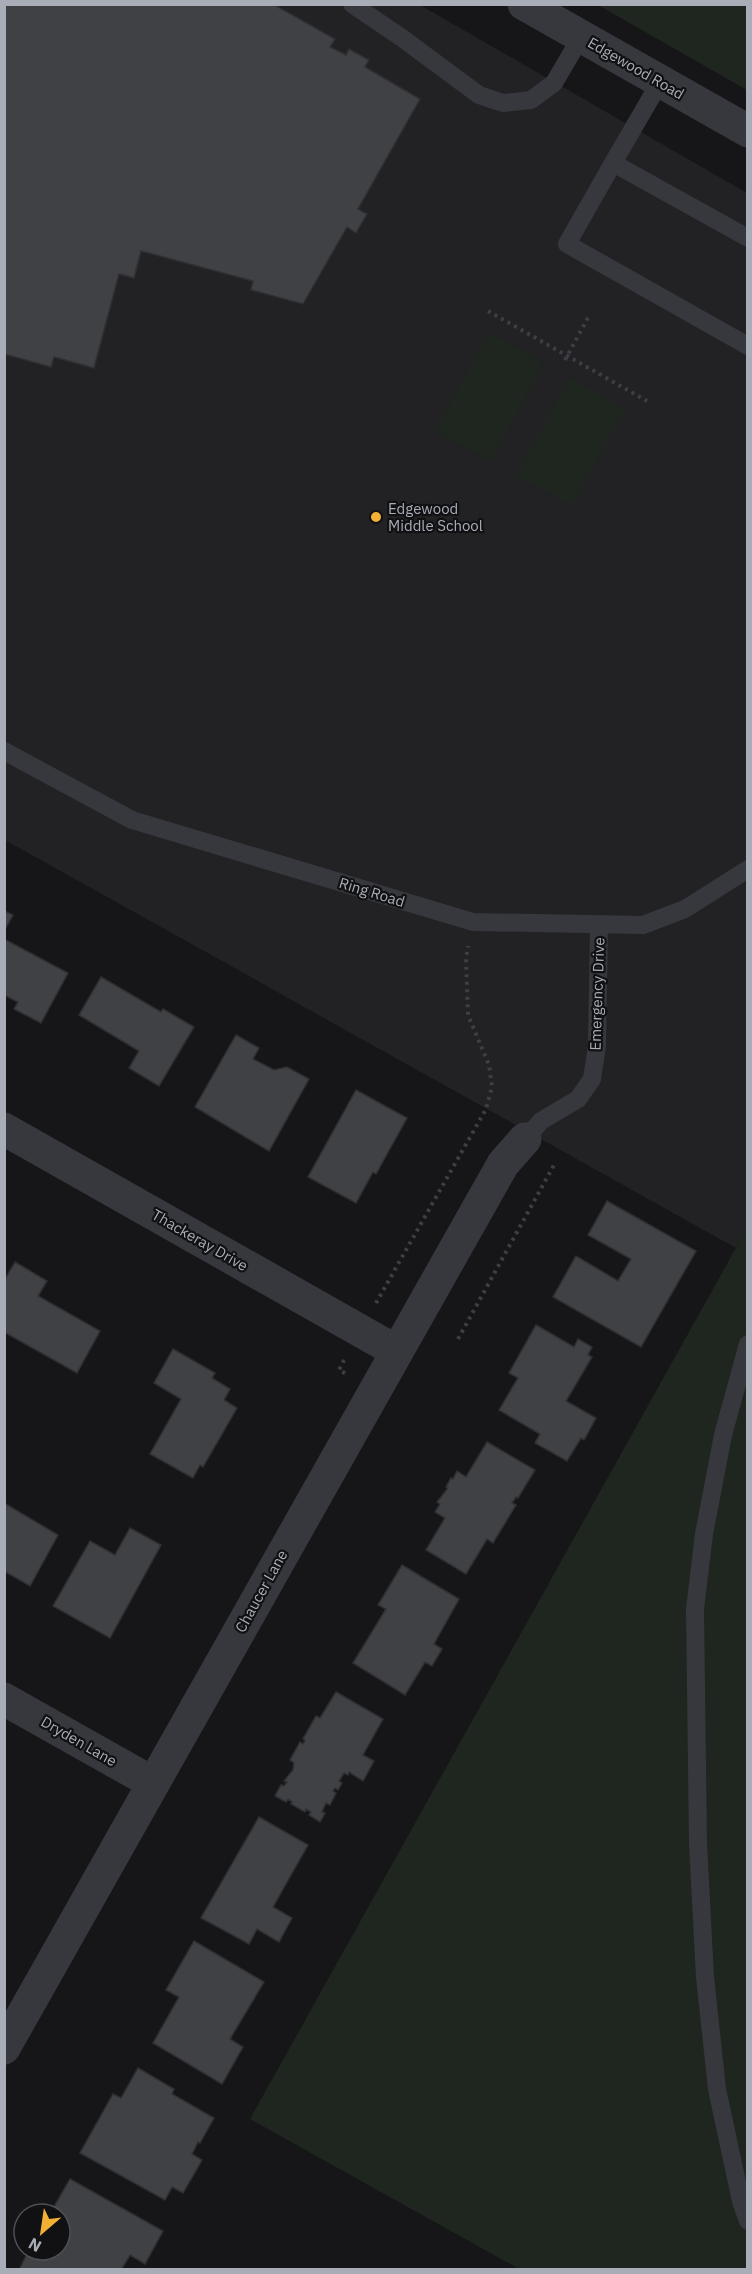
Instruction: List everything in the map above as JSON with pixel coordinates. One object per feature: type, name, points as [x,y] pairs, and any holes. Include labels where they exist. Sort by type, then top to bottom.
[{"type":"street","name":"Edgewood Road","points":[[524,4],[747,132]]},
{"type":"street","name":"Thackeray Drive","points":[[4,1129],[396,1351]]},
{"type":"street","name":"Chaucer Lane","points":[[4,2048],[503,1164],[525,1139]]},
{"type":"street","name":"Dryden Lane","points":[[4,1699],[153,1784]]},
{"type":"lane","points":[[352,4],[479,95],[502,103],[531,100],[554,82],[581,37]]},
{"type":"lane","points":[[660,82],[567,244],[747,346]]},
{"type":"lane","points":[[613,163],[747,238]]},
{"type":"lane","name":"Ring Road","points":[[4,751],[132,820],[473,922],[643,925],[685,909],[747,869]]},
{"type":"lane","name":"Emergency Drive","points":[[525,1139],[541,1121],[578,1099],[592,1079],[597,1046],[600,925]]},
{"type":"lane","points":[[747,1344],[723,1435],[704,1534],[695,1609],[698,1844],[705,1977],[717,2089],[747,2221]]},
{"type":"path","points":[[488,311],[566,358],[647,402]]},
{"type":"path","points":[[566,358],[590,314]]},
{"type":"path","points":[[373,1310],[486,1109],[492,1087],[489,1065],[468,1015],[466,959],[473,922]]},
{"type":"path","points":[[458,1339],[554,1166]]},
{"type":"path","points":[[346,1356],[339,1370],[352,1378]]},
{"type":"shaded area","name":"Edgewood Middle School","points":[[5,5],[420,5],[747,193],[748,1228],[736,1248],[5,840]]},
{"type":"shaded area","points":[[598,5],[747,5],[747,90]]},
{"type":"shaded area","points":[[490,333],[544,364],[490,461],[435,430]]},
{"type":"shaded area","points":[[570,378],[625,409],[571,506],[516,475]]},
{"type":"shaded area","points":[[747,1228],[747,2269],[519,2269],[250,2119]]},
{"type":"building","points":[[4,4],[273,4],[335,39],[330,47],[346,55],[349,49],[369,60],[365,67],[420,99],[358,209],[367,214],[356,233],[347,227],[303,304],[251,290],[253,281],[141,251],[134,278],[119,274],[94,368],[54,357],[51,367],[4,354]]},
{"type":"building","points":[[4,911],[13,915],[4,931]]},
{"type":"building","points":[[4,939],[68,973],[41,1023],[14,1009],[18,1002],[4,995]]},
{"type":"building","points":[[101,977],[161,1012],[163,1009],[194,1027],[159,1086],[129,1068],[139,1051],[79,1015]]},
{"type":"building","points":[[236,1035],[259,1048],[253,1059],[274,1070],[287,1067],[309,1079],[269,1151],[195,1107]]},
{"type":"building","points":[[356,1090],[407,1118],[376,1174],[373,1172],[356,1203],[308,1177]]},
{"type":"building","points":[[607,1201],[696,1251],[641,1347],[553,1297],[576,1256],[618,1281],[631,1259],[588,1235]]},
{"type":"building","points":[[15,1262],[47,1281],[38,1296],[100,1331],[77,1373],[4,1332],[4,1281]]},
{"type":"building","points":[[536,1325],[574,1347],[578,1339],[592,1347],[588,1355],[592,1357],[566,1401],[596,1418],[584,1440],[581,1438],[567,1461],[535,1443],[540,1434],[499,1410],[518,1378],[509,1373]]},
{"type":"building","points":[[173,1349],[215,1373],[212,1378],[230,1389],[224,1400],[237,1408],[203,1467],[200,1465],[193,1478],[150,1454],[181,1399],[154,1383]]},
{"type":"building","points":[[487,1442],[535,1470],[518,1498],[516,1497],[512,1503],[516,1505],[493,1543],[487,1539],[466,1574],[426,1550],[445,1518],[435,1512],[440,1504],[437,1502],[457,1471],[466,1477]]},
{"type":"building","points":[[4,1503],[58,1535],[30,1586],[4,1571]]},
{"type":"building","points":[[130,1528],[161,1545],[110,1638],[53,1606],[90,1541],[115,1555]]},
{"type":"building","points":[[402,1565],[459,1599],[434,1644],[442,1649],[432,1666],[425,1662],[405,1695],[353,1663],[386,1609],[378,1605]]},
{"type":"building","points":[[336,1692],[383,1719],[363,1755],[374,1761],[363,1781],[349,1772],[348,1775],[344,1773],[339,1781],[342,1783],[338,1790],[335,1788],[333,1791],[336,1793],[330,1805],[326,1803],[322,1812],[325,1813],[320,1822],[309,1815],[311,1812],[306,1809],[305,1812],[291,1804],[292,1802],[288,1799],[286,1802],[275,1796],[281,1785],[284,1786],[287,1782],[284,1781],[293,1770],[294,1763],[290,1760],[300,1742],[303,1744],[305,1740],[303,1739],[316,1716],[320,1718]]},
{"type":"building","points":[[259,1817],[308,1845],[273,1907],[292,1918],[279,1942],[257,1929],[249,1944],[201,1918]]},
{"type":"building","points":[[194,1941],[264,1982],[230,2039],[243,2047],[222,2084],[153,2043],[179,1997],[166,1990]]},
{"type":"building","points":[[138,2068],[174,2089],[172,2094],[214,2118],[192,2154],[202,2160],[183,2193],[172,2187],[165,2200],[80,2153],[113,2094],[121,2098]]},
{"type":"building","points":[[70,2179],[163,2231],[145,2264],[130,2255],[121,2270],[19,2270],[23,2262],[72,2262],[72,2202],[57,2202]]},
{"type":"place","name":"Edgewood Middle School","points":[[376,517]]}]
